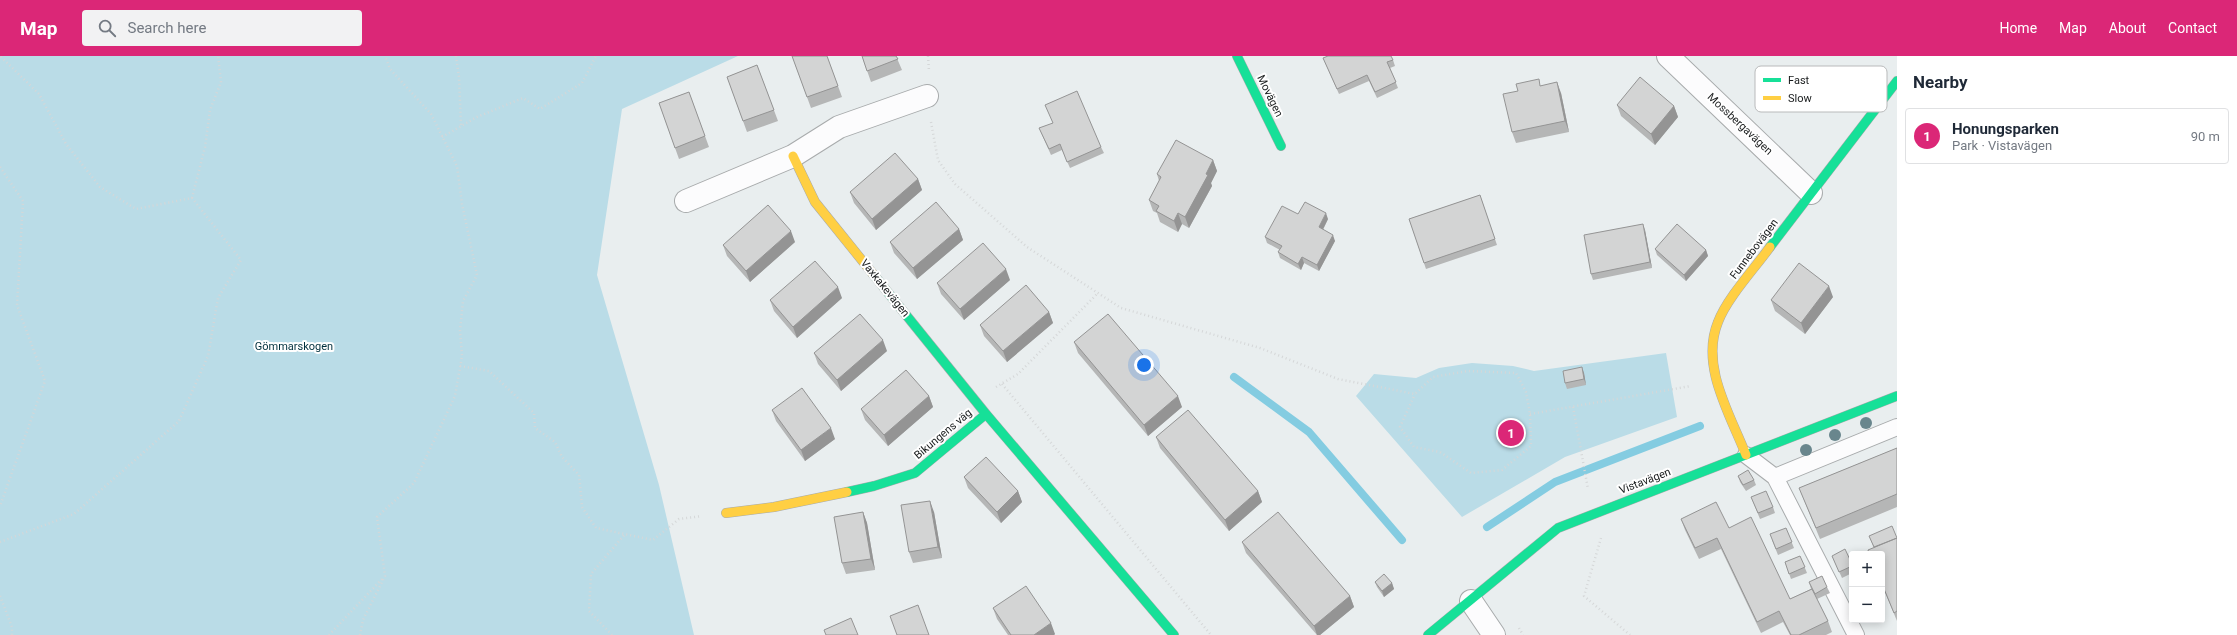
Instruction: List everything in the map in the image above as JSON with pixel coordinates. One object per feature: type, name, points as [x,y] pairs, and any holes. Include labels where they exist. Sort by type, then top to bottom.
[{"type":"street","name":"Movägen","points":[[1237,56],[1281,146]]},
{"type":"street","name":"Mossbergavägen","points":[[1668,56],[1811,193]]},
{"type":"street","name":"Funnebovägen","points":[[1887,94],[1897,81]]},
{"type":"street","points":[[686,201],[792,156],[839,127],[927,96]]},
{"type":"street","name":"Funnebovägen","points":[[1746,455],[1717,381],[1712,355],[1714,335],[1718,321],[1734,296],[1873,112]]},
{"type":"street","name":"Vaxkakevägen","points":[[792,156],[816,202],[986,414]]},
{"type":"street","name":"Vistavägen","points":[[1428,635],[1558,528],[1897,396]]},
{"type":"street","name":"Bikungens väg","points":[[726,514],[774,507],[874,486],[915,473],[986,414],[1174,635]]},
{"type":"street","points":[[1471,600],[1494,635]]},
{"type":"lane","points":[[1775,477],[1897,427]]},
{"type":"lane","points":[[1746,455],[1775,477],[1856,635]]},
{"type":"path","points":[[0,56],[39,94],[66,144],[100,186],[136,209],[192,198]]},
{"type":"path","points":[[192,198],[206,147],[210,110],[221,82],[218,56]]},
{"type":"path","points":[[360,635],[363,620],[385,576],[377,517],[414,483],[455,396],[462,356],[460,331],[463,301],[477,275],[462,204],[457,166],[431,114],[390,69],[385,56]]},
{"type":"path","points":[[456,56],[459,77],[461,126]]},
{"type":"path","points":[[442,137],[477,117],[523,98],[540,109],[582,83],[596,56]]},
{"type":"path","points":[[927,96],[938,160],[955,184],[1027,247],[1121,308],[1260,348],[1338,380],[1415,394]]},
{"type":"path","points":[[0,167],[23,201],[18,305],[45,381],[0,506]]},
{"type":"path","points":[[0,542],[74,514],[178,421],[208,356],[218,298],[241,260],[192,198]]},
{"type":"path","points":[[1098,293],[1018,374],[1002,384],[1210,635]]},
{"type":"path","points":[[460,366],[489,371],[534,413],[535,428],[555,442],[562,457],[579,475],[582,507],[596,528],[653,540],[679,519],[726,514]]},
{"type":"path","points":[[1468,371],[1516,373],[1526,392],[1530,414],[1531,446],[1502,470],[1471,473],[1440,452],[1414,447],[1400,427],[1415,394],[1433,377],[1468,371]]},
{"type":"path","points":[[1530,414],[1717,381]]},
{"type":"path","points":[[1573,407],[1580,453],[1587,483]]},
{"type":"path","points":[[1593,514],[1601,537],[1584,596],[1630,635]]},
{"type":"path","points":[[612,635],[589,611],[591,574],[625,534]]},
{"type":"path","points":[[329,635],[385,576]]},
{"type":"path","points":[[0,596],[12,627],[12,635]]},
{"type":"green space","name":"Gömmarskogen","points":[[0,56],[738,56],[622,109],[597,275],[659,485],[694,635],[0,635]]},
{"type":"green space","points":[[1666,353],[1677,417],[1565,457],[1462,517],[1356,396],[1374,374],[1416,378],[1439,368],[1472,363],[1513,366],[1534,371]]},
{"type":"building","points":[[792,56],[827,56],[838,86],[807,97]]},
{"type":"building","points":[[862,56],[896,56],[898,59],[867,71]]},
{"type":"building","points":[[1328,56],[1391,56],[1393,60],[1387,62],[1396,82],[1375,92],[1367,75],[1337,89],[1323,58]]},
{"type":"building","points":[[757,65],[774,110],[743,121],[727,77]]},
{"type":"building","points":[[1640,77],[1674,106],[1651,134],[1617,105]]},
{"type":"building","points":[[1539,79],[1540,86],[1557,82],[1565,121],[1512,132],[1503,94],[1518,91],[1516,84]]},
{"type":"building","points":[[1077,91],[1101,147],[1067,162],[1060,144],[1049,149],[1039,128],[1053,123],[1045,105]]},
{"type":"building","points":[[689,92],[705,136],[675,148],[659,103]]},
{"type":"building","points":[[1176,140],[1213,160],[1206,174],[1208,175],[1185,217],[1178,213],[1174,221],[1156,211],[1159,206],[1149,200],[1161,177],[1157,174]]},
{"type":"building","points":[[895,153],[918,179],[872,219],[850,192]]},
{"type":"building","points":[[1480,195],[1495,239],[1424,263],[1409,219]]},
{"type":"building","points":[[936,202],[959,229],[913,268],[890,242]]},
{"type":"building","points":[[1305,202],[1326,213],[1319,227],[1333,235],[1317,265],[1302,257],[1298,264],[1278,252],[1282,246],[1265,237],[1282,206],[1298,214]]},
{"type":"building","points":[[768,205],[791,231],[746,271],[723,245]]},
{"type":"building","points":[[1643,224],[1650,262],[1591,274],[1584,235]]},
{"type":"building","points":[[1677,224],[1706,250],[1684,275],[1655,249]]},
{"type":"building","points":[[983,243],[1006,269],[960,309],[937,283]]},
{"type":"building","points":[[815,261],[838,287],[793,327],[770,300]]},
{"type":"building","points":[[1799,263],[1829,286],[1801,323],[1771,300]]},
{"type":"building","points":[[1026,285],[1049,312],[1003,351],[980,325]]},
{"type":"building","points":[[860,314],[883,340],[837,380],[814,353]]},
{"type":"building","points":[[1108,314],[1178,396],[1144,425],[1074,342]]},
{"type":"building","points":[[1582,367],[1584,379],[1565,383],[1563,371]]},
{"type":"building","points":[[906,370],[929,396],[884,435],[861,409]]},
{"type":"building","points":[[802,388],[831,428],[801,450],[772,410]]},
{"type":"building","points":[[1188,410],[1258,491],[1225,520],[1156,437]]},
{"type":"building","points":[[1897,448],[1897,494],[1816,528],[1799,488]]},
{"type":"building","points":[[986,457],[1018,491],[997,512],[964,477]]},
{"type":"building","points":[[1748,470],[1754,480],[1743,485],[1738,476]]},
{"type":"building","points":[[1766,491],[1773,507],[1758,513],[1751,497]]},
{"type":"building","points":[[930,501],[938,547],[909,552],[901,505]]},
{"type":"building","points":[[1716,502],[1729,528],[1751,517],[1790,599],[1812,589],[1828,621],[1799,635],[1791,635],[1779,611],[1757,622],[1717,538],[1695,548],[1681,519]]},
{"type":"building","points":[[863,512],[871,559],[842,563],[834,517]]},
{"type":"building","points":[[1278,512],[1350,596],[1314,626],[1242,542]]},
{"type":"building","points":[[1892,526],[1897,538],[1874,547],[1869,536]]},
{"type":"building","points":[[1786,528],[1792,542],[1776,549],[1770,534]]},
{"type":"building","points":[[1897,538],[1897,611],[1894,613],[1885,591],[1885,551],[1868,550]]},
{"type":"building","points":[[1845,549],[1849,558],[1849,567],[1839,572],[1832,556]]},
{"type":"building","points":[[1800,556],[1805,567],[1789,574],[1785,562]]},
{"type":"building","points":[[1384,574],[1392,583],[1382,591],[1375,582]]},
{"type":"building","points":[[1822,576],[1827,587],[1815,594],[1809,582]]},
{"type":"building","points":[[1026,586],[1051,623],[1034,635],[1011,635],[993,608]]},
{"type":"building","points":[[918,605],[929,635],[897,635],[890,616]]},
{"type":"building","points":[[851,618],[858,635],[826,635],[824,630]]},
{"type":"waterway","points":[[1234,377],[1309,432],[1402,540]]},
{"type":"waterway","points":[[1487,527],[1555,482],[1700,426]]},
{"type":"traffic: fast","points":[[1237,56],[1281,146]]},
{"type":"traffic: fast","points":[[1887,94],[1897,81]]},
{"type":"traffic: fast","points":[[1770,247],[1873,112]]},
{"type":"traffic: fast","points":[[873,274],[986,414]]},
{"type":"traffic: fast","points":[[1428,635],[1558,528],[1897,396]]},
{"type":"traffic: fast","points":[[847,492],[874,486],[915,473],[986,414],[1174,635]]},
{"type":"traffic: slow","points":[[793,156],[815,202],[873,274]]},
{"type":"traffic: slow","points":[[1746,455],[1719,390],[1715,373],[1713,339],[1718,322],[1728,303],[1770,247]]},
{"type":"traffic: slow","points":[[726,513],[774,507],[847,492]]},
{"type":"place","name":"Honungsparken","points":[[1511,433]]}]
